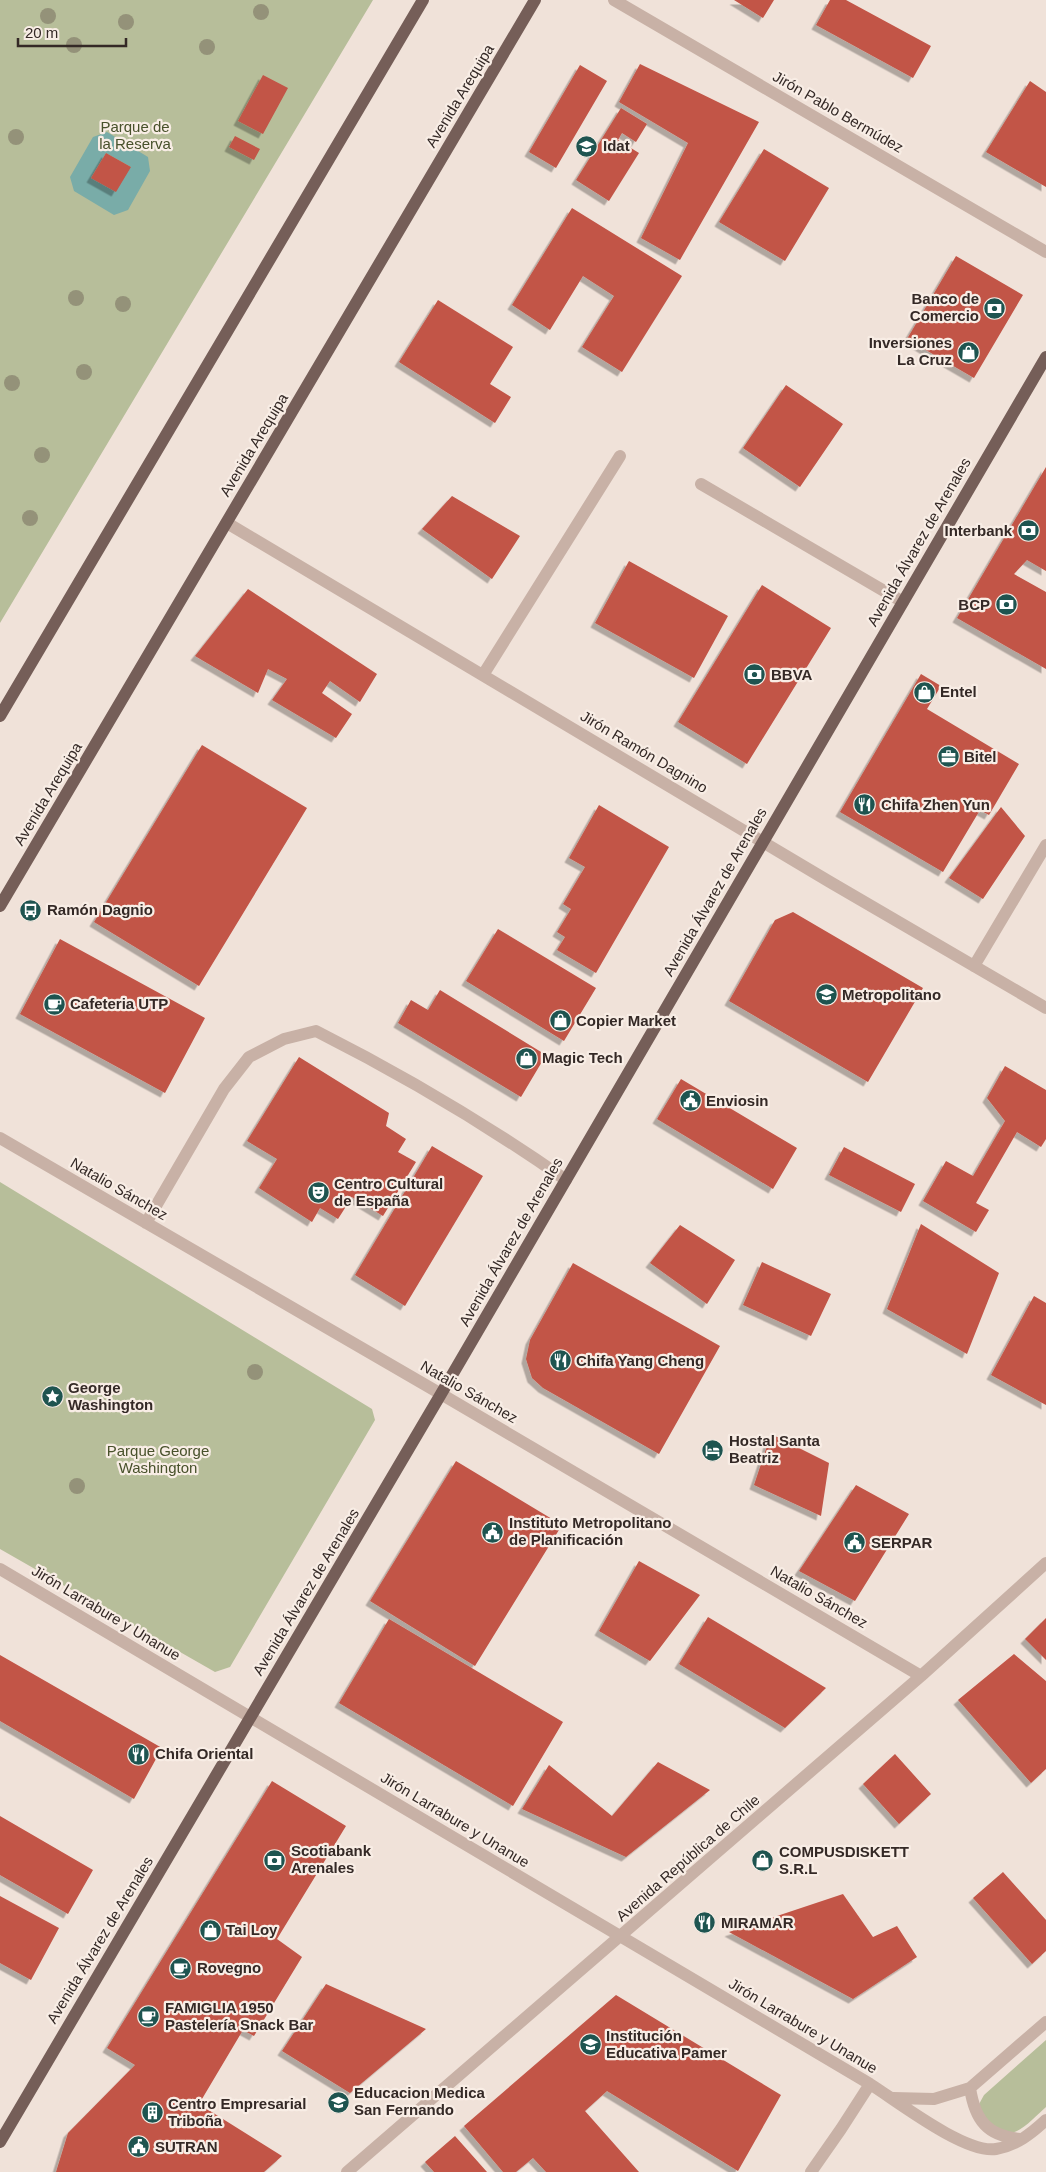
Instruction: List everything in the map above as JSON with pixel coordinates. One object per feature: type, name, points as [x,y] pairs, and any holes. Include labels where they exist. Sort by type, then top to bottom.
[{"type":"main road","points":[[0,716],[423,0]]},
{"type":"main road","name":"Avenida Arequipa","points":[[0,906],[535,0]]},
{"type":"main road","name":"Avenida Álvarez de Arenales","points":[[0,2142],[442,1394],[1046,357]]},
{"type":"street","name":"Jirón Pablo Bermúdez","points":[[614,0],[1046,252]]},
{"type":"street","points":[[483,676],[620,456]]},
{"type":"street","points":[[701,484],[903,602]]},
{"type":"street","name":"Jirón Ramón Dagnino","points":[[227,522],[483,676],[1046,1008]]},
{"type":"street","points":[[974,966],[1046,845]]},
{"type":"street","points":[[146,1223],[219,1096],[249,1057],[284,1039],[316,1031],[425,1090],[511,1141],[566,1180]]},
{"type":"street","name":"Natalio Sánchez","points":[[0,1138],[442,1394],[921,1676]]},
{"type":"street","name":"Avenida República de Chile","points":[[347,2172],[921,1676],[1046,1563]]},
{"type":"street","name":"Jirón Larrabure y Unanue","points":[[0,1569],[870,2084],[941,2130],[972,2146],[995,2149],[1023,2139],[1046,2120]]},
{"type":"street","points":[[892,2098],[934,2099],[970,2088],[1046,2022]]},
{"type":"street","points":[[810,2172],[870,2084]]},
{"type":"street","points":[[970,2088],[972,2105],[979,2120],[991,2131],[1007,2138],[1023,2139]]},
{"type":"green space","name":"Parque de la Reserva","points":[[0,0],[373,0],[0,623]]},
{"type":"green space","name":"Parque George Washington","points":[[0,1182],[372,1409],[375,1420],[230,1667],[215,1672],[0,1549]]},
{"type":"green space","points":[[1046,2040],[1046,2107],[1022,2128],[1008,2134],[1001,2133],[992,2127],[978,2106],[984,2095]]},
{"type":"water","points":[[107,132],[148,157],[150,171],[128,210],[114,215],[74,191],[70,177],[93,137]],"holes":[[[106,153],[131,167],[91,178]]]},
{"type":"building","points":[[734,0],[774,0],[763,18]]},
{"type":"building","points":[[830,0],[846,0],[931,46],[913,78],[816,25]]},
{"type":"building","points":[[640,64],[759,122],[680,260],[641,238],[688,143],[619,102]]},
{"type":"building","points":[[580,65],[607,81],[556,168],[529,152]]},
{"type":"building","points":[[263,75],[288,88],[263,134],[238,121]]},
{"type":"building","points":[[1030,81],[1046,92],[1046,187],[986,152]]},
{"type":"building","points":[[621,108],[647,124],[636,142],[622,133],[618,140],[639,153],[609,201],[576,180]]},
{"type":"building","points":[[235,136],[260,149],[254,160],[229,147]]},
{"type":"building","points":[[764,149],[829,188],[785,261],[719,222]]},
{"type":"building","points":[[106,153],[131,167],[116,192],[91,178]]},
{"type":"building","points":[[572,208],[682,276],[622,372],[582,347],[614,296],[583,276],[550,330],[512,305]]},
{"type":"building","points":[[956,256],[1023,295],[974,378],[907,339]]},
{"type":"building","points":[[438,300],[513,347],[490,384],[511,397],[495,423],[399,362]]},
{"type":"building","points":[[786,385],[843,424],[800,487],[743,448]]},
{"type":"building","name":"BCP","points":[[1046,467],[1046,571],[1027,560],[1014,574],[1046,592],[1046,669],[957,618]]},
{"type":"building","points":[[452,496],[520,536],[492,579],[422,529]]},
{"type":"building","points":[[629,561],[728,616],[694,678],[595,623]]},
{"type":"building","name":"BBVA","points":[[762,585],[831,628],[747,764],[678,722]]},
{"type":"building","points":[[248,589],[377,674],[360,702],[330,681],[322,693],[352,714],[336,738],[272,700],[287,679],[268,669],[258,693],[195,656]]},
{"type":"building","points":[[921,674],[941,686],[927,709],[1019,764],[989,815],[980,810],[943,872],[840,812]]},
{"type":"building","points":[[202,745],[307,808],[199,986],[94,922]]},
{"type":"building","points":[[599,805],[669,847],[596,973],[557,950],[565,937],[557,932],[571,909],[563,904],[585,867],[569,858]]},
{"type":"building","points":[[1001,807],[1025,836],[983,899],[949,878]]},
{"type":"building","name":"Metropolitano","points":[[793,912],[923,988],[868,1082],[729,1001],[775,920]]},
{"type":"building","points":[[498,929],[596,988],[564,1041],[466,981]]},
{"type":"building","points":[[60,939],[205,1018],[165,1093],[20,1014]]},
{"type":"building","points":[[440,990],[546,1055],[521,1097],[398,1023],[411,1000],[428,1010]]},
{"type":"building","points":[[299,1057],[389,1113],[386,1126],[406,1139],[398,1152],[416,1162],[383,1216],[352,1197],[338,1219],[320,1208],[312,1222],[259,1188],[277,1159],[247,1141]]},
{"type":"building","points":[[1005,1066],[1046,1090],[1046,1139],[1041,1147],[1017,1132],[976,1203],[989,1210],[976,1232],[923,1201],[946,1161],[973,1176],[1005,1121],[987,1098]]},
{"type":"building","points":[[681,1079],[797,1148],[773,1189],[657,1119]]},
{"type":"building","points":[[432,1146],[483,1176],[405,1306],[355,1275]]},
{"type":"building","points":[[844,1147],[915,1184],[901,1212],[829,1175]]},
{"type":"building","points":[[921,1224],[999,1273],[967,1354],[887,1309]]},
{"type":"building","points":[[680,1225],[735,1260],[707,1304],[650,1263]]},
{"type":"building","points":[[762,1262],[831,1294],[811,1336],[743,1305]]},
{"type":"building","points":[[573,1263],[720,1346],[659,1454],[543,1388],[532,1378],[526,1359],[530,1340]]},
{"type":"building","points":[[1034,1296],[1046,1303],[1046,1405],[991,1375]]},
{"type":"building","points":[[771,1434],[829,1463],[821,1516],[754,1485]]},
{"type":"building","points":[[456,1461],[562,1525],[475,1666],[370,1601]]},
{"type":"building","name":"SERPAR","points":[[856,1485],[909,1514],[855,1601],[799,1571]]},
{"type":"building","points":[[639,1561],[700,1595],[650,1661],[599,1631]]},
{"type":"building","points":[[708,1617],[826,1688],[785,1728],[679,1664]]},
{"type":"building","points":[[1046,1618],[1046,1660],[1025,1639]]},
{"type":"building","points":[[389,1619],[563,1722],[513,1806],[339,1703]]},
{"type":"building","points":[[1014,1654],[1046,1681],[1046,1769],[1031,1783],[958,1700]]},
{"type":"building","points":[[0,1655],[162,1748],[134,1799],[0,1721]]},
{"type":"building","points":[[895,1754],[931,1794],[899,1824],[863,1784]]},
{"type":"building","points":[[658,1762],[710,1790],[626,1857],[522,1809],[549,1765],[612,1816]]},
{"type":"building","points":[[272,1781],[346,1826],[277,1939],[302,1957],[254,2036],[243,2030],[199,2104],[282,2156],[264,2172],[56,2172],[68,2133],[135,2065],[107,2048]]},
{"type":"building","points":[[0,1816],[93,1870],[68,1914],[0,1875]]},
{"type":"building","points":[[1003,1872],[1046,1920],[1046,1951],[1032,1964],[973,1898]]},
{"type":"building","points":[[843,1894],[873,1937],[897,1926],[917,1957],[853,1999],[729,1932]]},
{"type":"building","points":[[0,1896],[59,1928],[31,1980],[0,1963]]},
{"type":"building","points":[[326,1984],[426,2029],[350,2093],[282,2051]]},
{"type":"building","points":[[616,1995],[781,2095],[738,2171],[607,2091],[585,2111],[639,2172],[546,2172],[533,2158],[516,2172],[503,2172],[464,2126]]},
{"type":"building","points":[[455,2136],[487,2172],[434,2172],[425,2162]]},
{"type":"place","name":"Idat","points":[[587,146]]},
{"type":"place","name":"Banco de Comercio","points":[[995,308]]},
{"type":"place","name":"Inversiones La Cruz","points":[[968,352]]},
{"type":"place","name":"Interbank","points":[[1028,531]]},
{"type":"place","name":"BCP","points":[[1006,605]]},
{"type":"place","name":"BBVA","points":[[755,675]]},
{"type":"place","name":"Entel","points":[[924,692]]},
{"type":"place","name":"Bitel","points":[[948,757]]},
{"type":"place","name":"Chifa Zhen Yun","points":[[865,805]]},
{"type":"place","name":"Ramón Dagnio","points":[[31,910]]},
{"type":"place","name":"Metropolitano","points":[[826,995]]},
{"type":"place","name":"Cafeteria UTP","points":[[54,1004]]},
{"type":"place","name":"Copier Market","points":[[560,1021]]},
{"type":"place","name":"Magic Tech","points":[[526,1058]]},
{"type":"place","name":"Enviosin","points":[[690,1101]]},
{"type":"place","name":"Centro Cultural de España","points":[[318,1193]]},
{"type":"place","name":"Chifa Yang Cheng","points":[[560,1361]]},
{"type":"place","name":"George Washington","points":[[52,1397]]},
{"type":"place","name":"Hostal Santa Beatriz","points":[[713,1450]]},
{"type":"place","name":"Instituto Metropolitano de Planificación","points":[[493,1532]]},
{"type":"place","name":"SERPAR","points":[[855,1543]]},
{"type":"place","name":"Chifa Oriental","points":[[139,1754]]},
{"type":"place","name":"Scotiabank Arenales","points":[[275,1860]]},
{"type":"place","name":"COMPUSDISKETT S.R.L","points":[[763,1861]]},
{"type":"place","name":"MIRAMAR","points":[[705,1923]]},
{"type":"place","name":"Tai Loy","points":[[210,1930]]},
{"type":"place","name":"Rovegno","points":[[181,1968]]},
{"type":"place","name":"FAMIGLIA 1950 Pastelería Snack Bar","points":[[149,2017]]},
{"type":"place","name":"Institución Educativa Pamer","points":[[590,2045]]},
{"type":"place","name":"Educacion Medica San Fernando","points":[[338,2102]]},
{"type":"place","name":"Centro Empresarial Triboña","points":[[152,2113]]},
{"type":"place","name":"SUTRAN","points":[[139,2147]]}]
